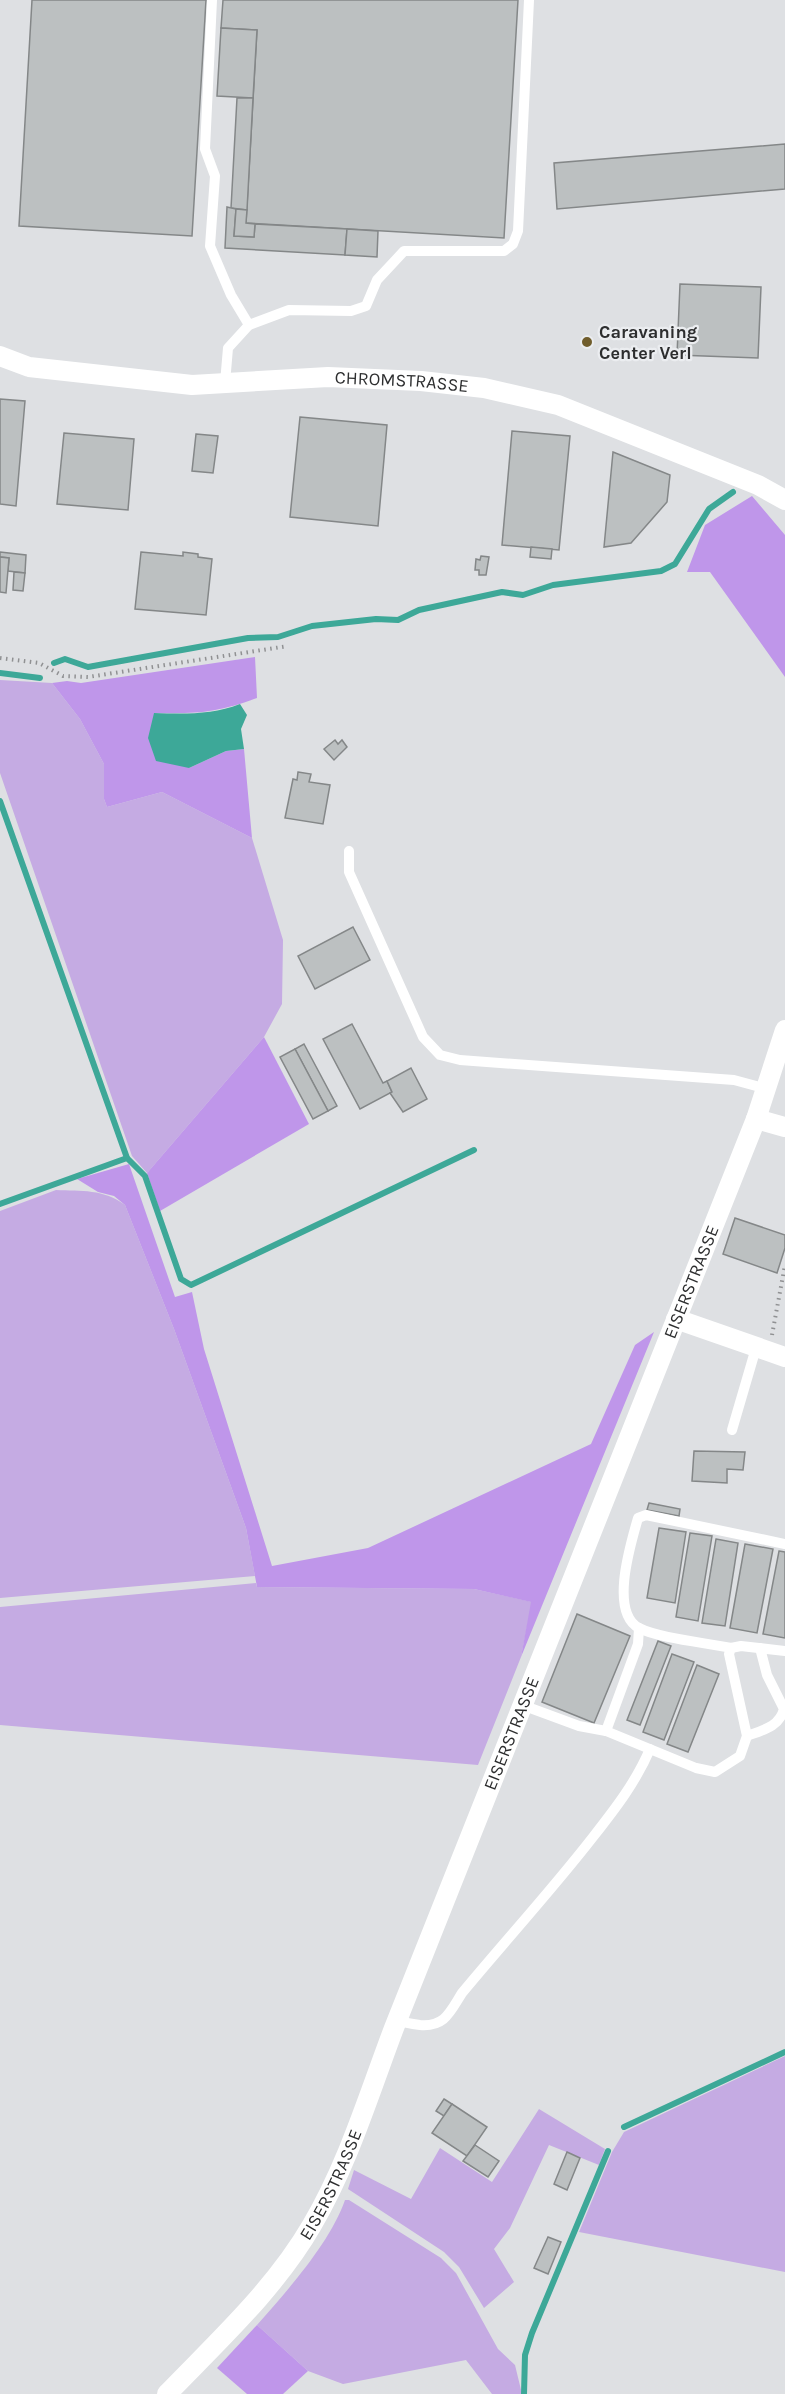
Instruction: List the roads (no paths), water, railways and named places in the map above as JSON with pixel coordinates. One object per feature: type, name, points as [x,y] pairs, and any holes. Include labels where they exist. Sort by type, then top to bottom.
[{"type":"street","name":"CHROMSTRASSE","points":[[0,356],[29,367],[192,385],[328,377],[422,381],[484,388],[558,405],[758,485],[785,500]]},
{"type":"street","name":"EISERSTRASSE","points":[[167,2394],[269,2286],[311,2227],[338,2178],[397,2020],[756,1119],[785,1030]]},
{"type":"street","points":[[756,1119],[785,1127]]},
{"type":"street","points":[[676,1319],[770,1352]]},
{"type":"lane","points":[[212,0],[205,149],[215,176],[210,246],[231,295],[249,325]]},
{"type":"lane","points":[[225,383],[228,348],[249,325],[289,310],[351,311],[366,306],[377,280],[404,251],[504,251],[513,244],[518,231],[529,0]]},
{"type":"lane","points":[[350,851],[349,872],[423,1037],[440,1055],[460,1060],[734,1080],[767,1089]]},
{"type":"lane","points":[[732,1430],[770,1352]]},
{"type":"lane","points":[[785,1544],[646,1515],[638,1518],[623,1589],[625,1608],[630,1620],[639,1628],[731,1648],[741,1646],[785,1651]]},
{"type":"lane","points":[[606,1731],[638,1644],[639,1628]]},
{"type":"lane","points":[[522,1705],[579,1726],[606,1731],[696,1768],[716,1772],[740,1756],[747,1736],[729,1654],[731,1648]]},
{"type":"lane","points":[[747,1736],[774,1726],[782,1717],[784,1709],[767,1676],[760,1648]]},
{"type":"lane","points":[[397,2020],[434,2026],[447,2017],[462,1993],[574,1862],[612,1813],[638,1776],[650,1749]]},
{"type":"waterway","points":[[54,663],[65,659],[88,667],[248,638],[278,637],[312,626],[376,619],[398,620],[419,610],[502,592],[523,595],[553,585],[661,571],[675,564],[709,509],[733,492]]},
{"type":"waterway","points":[[0,673],[40,678]]},
{"type":"waterway","points":[[0,801],[127,1158],[145,1176],[181,1279],[191,1285],[474,1150]]},
{"type":"waterway","points":[[0,1204],[127,1158]]},
{"type":"waterway","points":[[624,2127],[785,2052]]},
{"type":"waterway","points":[[524,2394],[525,2355],[532,2333],[608,2151]]},
{"type":"place","name":"Caravaning Center Verl","points":[[587,342]]}]
